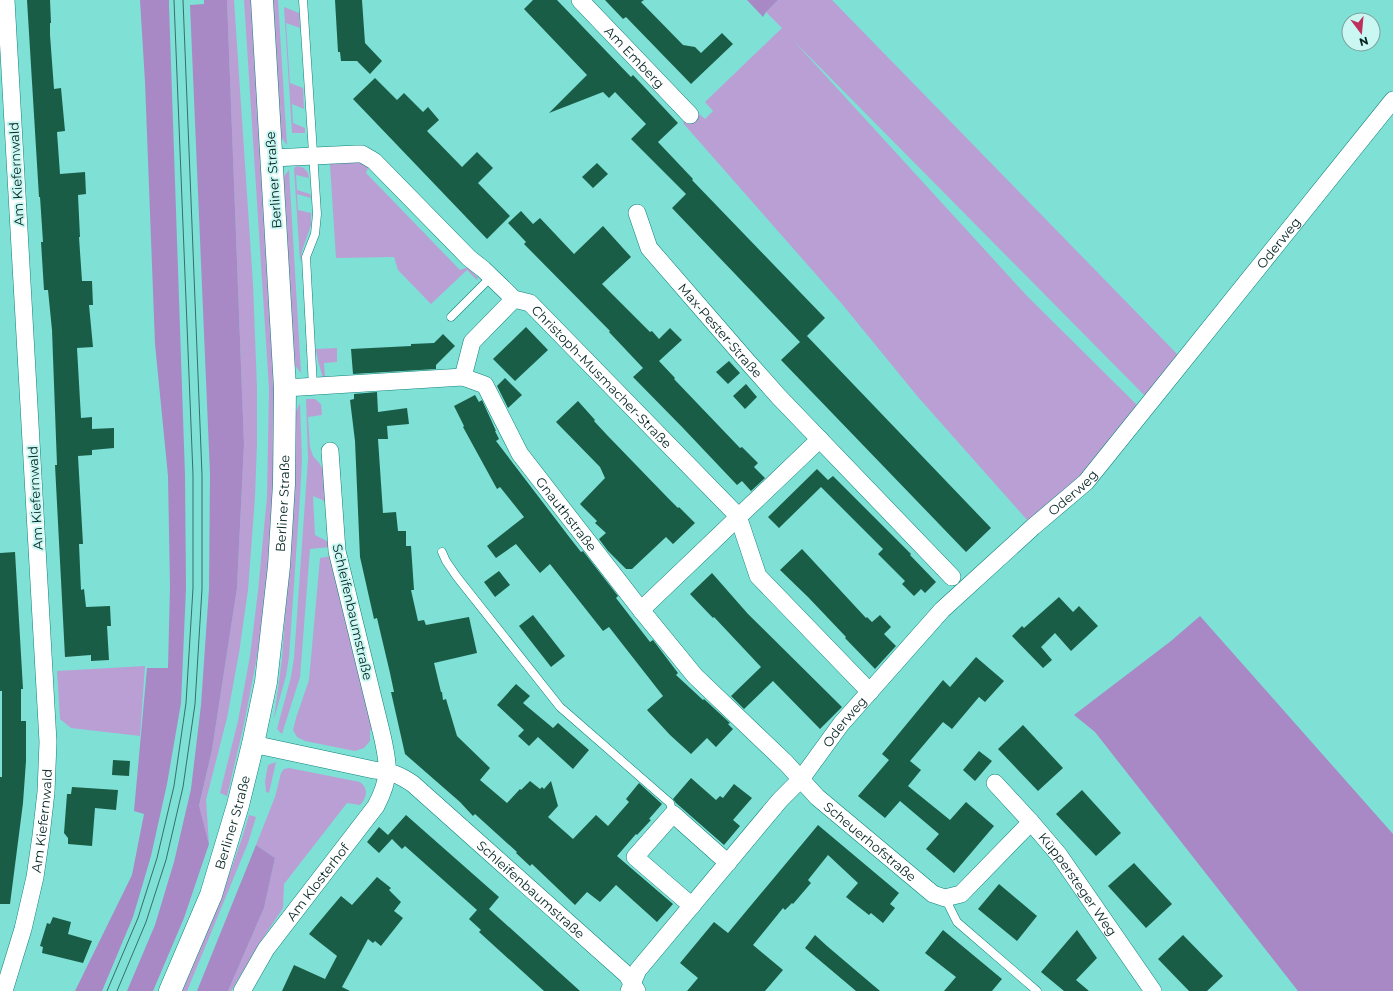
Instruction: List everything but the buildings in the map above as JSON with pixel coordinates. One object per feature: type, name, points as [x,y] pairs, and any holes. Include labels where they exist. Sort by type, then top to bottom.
[{"type":"main road","name":"Berliner Straße","points":[[170,991],[211,895],[238,805],[266,682],[279,566],[284,484],[285,388],[262,0]]},
{"type":"street","name":"Am Kiefernwald","points":[[4,991],[21,936],[35,877],[46,792],[48,742],[6,0]]},
{"type":"street","name":"Am Emberg","points":[[580,0],[690,115]]},
{"type":"street","name":"Oderweg","points":[[633,988],[638,970],[780,800],[801,779],[841,724],[942,610],[1033,527],[1086,482],[1393,100]]},
{"type":"street","name":"Christoph-Musmacher-Straße","points":[[272,158],[362,154],[374,160],[469,258],[514,299],[530,303],[738,516],[758,576],[870,692]]},
{"type":"street","name":"Max-Pester-Straße","points":[[637,213],[649,248],[779,397],[952,577]]},
{"type":"street","points":[[464,377],[472,342],[514,299]]},
{"type":"street","name":"Gnauthstraße","points":[[285,388],[464,377],[484,385],[520,454],[641,610],[695,676],[801,779]]},
{"type":"street","points":[[641,610],[820,439]]},
{"type":"street","name":"Schleifenbaumstraße","points":[[330,451],[337,551],[382,734],[388,771]]},
{"type":"street","name":"Schleifenbaumstraße","points":[[253,744],[374,770],[388,771],[401,776],[413,784],[627,975],[633,988]]},
{"type":"street","name":"Am Klosterhof","points":[[242,991],[266,950],[376,806],[384,790],[388,771]]},
{"type":"street","name":"Scheuerhofstraße","points":[[801,779],[817,796],[933,894],[945,898]]},
{"type":"street","name":"Küppersteger Weg","points":[[995,783],[1058,854],[1153,991]]},
{"type":"street","points":[[692,906],[635,857],[673,814],[728,863]]},
{"type":"street","points":[[945,898],[961,894],[1031,822]]},
{"type":"lane","points":[[304,0],[317,214],[315,234],[306,257],[313,387]]},
{"type":"lane","points":[[451,317],[491,277]]},
{"type":"lane","points":[[442,552],[446,561],[457,577],[560,707],[670,803],[673,814]]},
{"type":"lane","points":[[945,898],[957,922],[1035,990]]},
{"type":"shaded area","points":[[140,0],[169,0],[185,475],[186,588],[181,703],[167,784],[151,856],[133,917],[102,991],[75,991],[132,875],[144,814],[134,811],[147,668],[168,668],[170,586],[168,476],[155,344],[145,82]]},
{"type":"shaded area","points":[[204,0],[227,0],[244,444],[237,588],[212,750],[199,806],[209,844],[184,918],[153,991],[127,991],[155,925],[174,862],[191,789],[201,705],[209,589],[210,474],[190,5],[204,4]]},
{"type":"shaded area","points":[[227,0],[234,0],[253,284],[257,388],[257,444],[255,497],[248,590],[239,653],[227,718],[206,800],[209,844],[199,807],[212,750],[237,588],[244,444]]},
{"type":"shaded area","points":[[244,0],[251,0],[275,389],[274,497],[266,592],[257,657],[244,724],[227,796],[220,793],[238,721],[250,656],[267,497],[269,389]]},
{"type":"shaded area","points":[[271,0],[278,0],[287,145],[281,137]]},
{"type":"shaded area","points":[[747,0],[778,0],[763,17]]},
{"type":"shaded area","points":[[778,0],[832,0],[1180,357],[1146,397],[792,39],[1027,296],[1139,407],[1081,476],[1028,521],[918,397],[842,304],[683,123],[696,111],[705,119],[713,111],[705,102],[782,28],[766,12]]},
{"type":"shaded area","points":[[284,7],[299,13],[300,28],[286,23],[290,83],[303,88],[304,109],[292,104],[293,123],[305,128],[305,133],[292,133]]},
{"type":"shaded area","points":[[340,162],[360,162],[369,165],[366,173],[460,270],[468,267],[478,278],[477,280],[467,270],[431,304],[398,270],[394,257],[336,258],[330,164]]},
{"type":"shaded area","points":[[297,166],[304,168],[308,173],[309,178],[296,175],[297,190],[310,194],[311,198],[297,194],[298,210],[311,213],[311,225],[302,251],[300,262],[294,168]]},
{"type":"shaded area","points":[[289,170],[301,373],[293,363],[283,181],[284,176]]},
{"type":"shaded area","points":[[337,348],[337,362],[324,363],[325,377],[323,378],[316,349]]},
{"type":"shaded area","points":[[306,399],[315,399],[321,404],[322,415],[308,417],[310,447],[313,456],[320,464],[325,474],[327,502],[313,496],[315,535],[329,542],[330,547],[310,549],[300,677],[282,734],[277,729],[291,677],[294,658],[308,459]]},
{"type":"shaded area","points":[[300,403],[302,459],[289,657],[286,676],[274,719],[282,659],[293,498],[295,414]]},
{"type":"shaded area","points":[[331,556],[374,728],[370,730],[370,741],[364,748],[355,751],[305,741],[297,737],[293,730],[309,680],[320,558]]},
{"type":"shaded area","points":[[1200,616],[1393,834],[1393,991],[1298,991],[1095,732],[1074,715],[1171,641]]},
{"type":"shaded area","points":[[145,666],[140,736],[71,728],[60,719],[57,671]]},
{"type":"shaded area","points":[[276,762],[269,793],[266,792],[265,781],[268,765]]},
{"type":"shaded area","points":[[289,768],[360,782],[365,787],[366,793],[360,805],[347,803],[284,884],[283,908],[231,991],[228,991],[264,908],[275,858],[256,845],[275,797],[281,773],[284,769]]},
{"type":"shaded area","points":[[249,815],[256,817],[248,843],[187,991],[180,991],[235,860]]},
{"type":"shaded area","points":[[256,845],[275,858],[264,908],[228,991],[197,991]]},
{"type":"tram line","points":[[107,991],[138,918],[157,858],[174,786],[186,703],[193,588],[193,475],[174,0]]},
{"type":"tram line","points":[[117,991],[146,922],[166,860],[183,787],[195,704],[202,589],[202,475],[183,0]]}]
